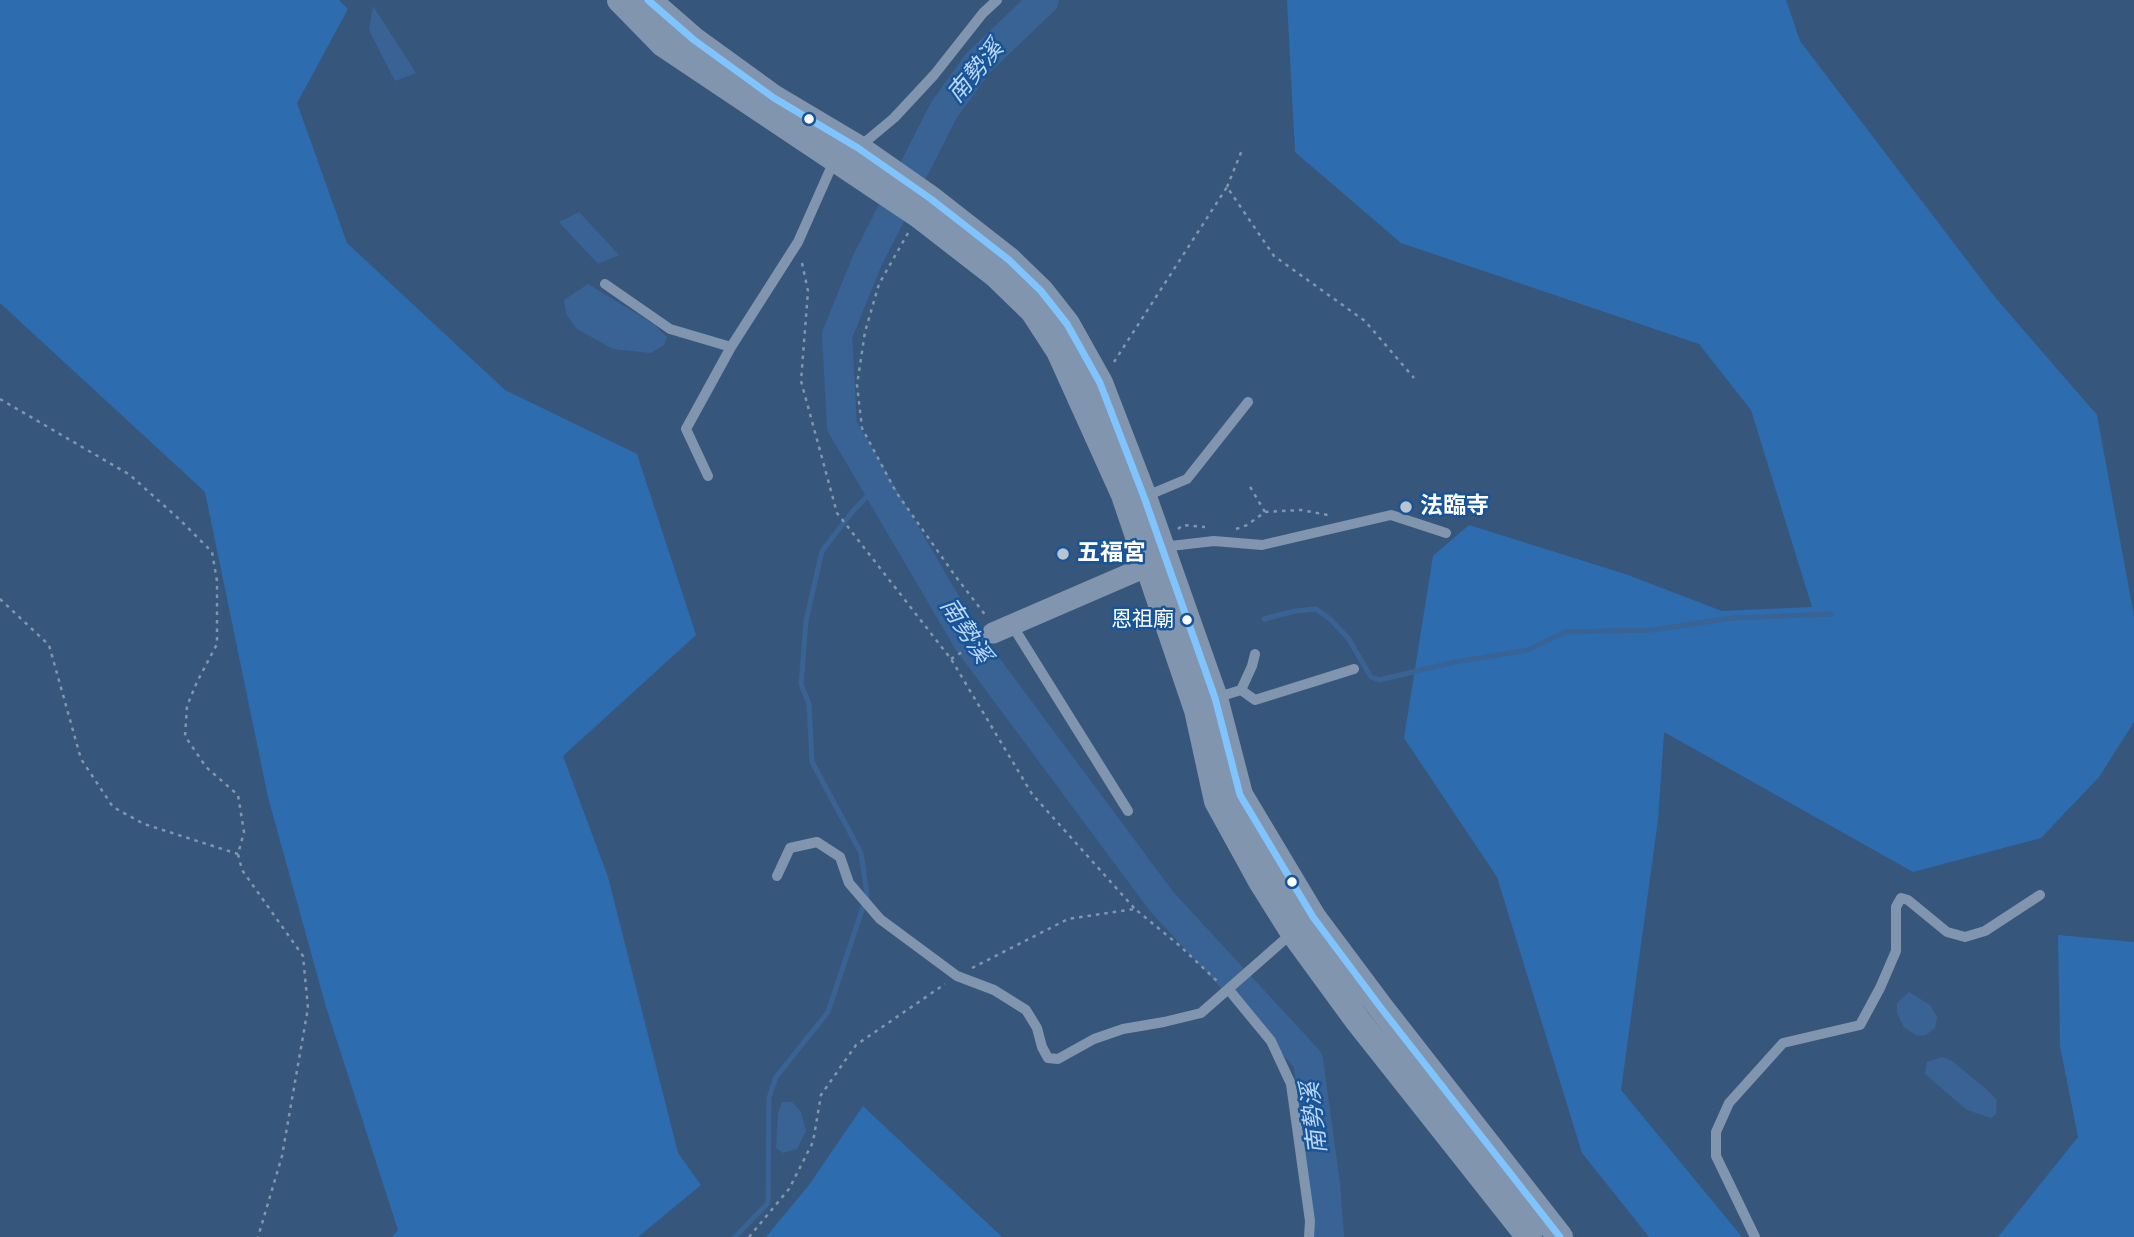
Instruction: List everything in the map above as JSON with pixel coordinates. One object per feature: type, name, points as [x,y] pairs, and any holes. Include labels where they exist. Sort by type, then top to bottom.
[{"type":"street","points":[[621,0],[663,44],[859,161]]},
{"type":"street","points":[[648,0],[694,40],[921,209],[1009,260],[1041,291],[1067,324],[1124,495],[1155,557],[1240,795],[1297,930],[1358,1021],[1529,1237]]},
{"type":"street","points":[[1090,388],[1144,497],[1155,557]]},
{"type":"street","points":[[1001,630],[1155,557]]},
{"type":"street","points":[[1297,930],[1381,1008],[1560,1237]]},
{"type":"lane","points":[[708,476],[686,429],[731,347],[798,242],[859,161],[934,75],[983,13],[997,0]]},
{"type":"lane","points":[[605,284],[670,329],[731,347]]},
{"type":"lane","points":[[1144,497],[1187,480],[1248,402]]},
{"type":"lane","points":[[1155,557],[1214,541],[1262,545],[1391,515],[1446,533]]},
{"type":"lane","points":[[1001,630],[1128,811]]},
{"type":"lane","points":[[1206,704],[1241,690],[1255,654]]},
{"type":"lane","points":[[1241,690],[1255,700],[1354,669]]},
{"type":"lane","points":[[777,876],[790,849],[817,842],[840,857],[849,883],[880,919],[957,975],[994,990],[1026,1010],[1037,1028],[1048,1058],[1058,1059],[1094,1039],[1123,1029],[1164,1023],[1201,1013],[1297,930]]},
{"type":"lane","points":[[1755,1237],[1716,1156],[1716,1132],[1728,1103],[1783,1043],[1860,1025],[1896,951],[1896,907],[1901,898],[1908,900],[1947,932],[1965,937],[1985,931],[2040,895]]},
{"type":"lane","points":[[1229,989],[1271,1041],[1291,1084],[1310,1222],[1309,1237]]},
{"type":"path","points":[[1090,388],[1227,187],[1242,150]]},
{"type":"path","points":[[1227,187],[1274,256],[1365,321],[1414,378]]},
{"type":"path","points":[[921,209],[879,284],[865,332],[857,385],[862,428],[896,492],[956,577],[1001,630],[951,659]]},
{"type":"path","points":[[798,242],[808,291],[801,381],[837,513],[951,659],[1032,794],[1135,909],[1229,989]]},
{"type":"path","points":[[0,399],[130,475],[212,552],[217,581],[217,644],[187,706],[185,736],[206,767],[238,794],[244,832],[239,854],[242,870],[303,956],[308,1008],[282,1156],[258,1237]]},
{"type":"path","points":[[1249,485],[1265,512]]},
{"type":"path","points":[[1233,530],[1247,525],[1265,512],[1301,510],[1322,513],[1351,524]]},
{"type":"path","points":[[1155,557],[1172,533],[1183,525],[1208,527]]},
{"type":"path","points":[[0,600],[49,645],[81,759],[113,807],[144,824],[239,854]]},
{"type":"path","points":[[749,1237],[789,1189],[813,1142],[821,1095],[856,1045],[957,975],[1068,919],[1135,909]]},
{"type":"shaded area","points":[[0,0],[339,0],[348,9],[297,103],[347,243],[505,390],[637,454],[696,635],[563,756],[608,877],[678,1153],[701,1185],[638,1237],[392,1237],[398,1230],[326,1007],[268,797],[205,492],[0,303]]},
{"type":"shaded area","points":[[1287,0],[1786,0],[1800,41],[1994,296],[2097,415],[2134,616],[2134,722],[2099,777],[2041,838],[1913,872],[1664,732],[1658,820],[1621,1090],[1742,1237],[1649,1237],[1582,1153],[1497,877],[1404,738],[1433,556],[1469,525],[1625,574],[1722,611],[1812,607],[1751,410],[1699,344],[1401,243],[1295,152]]},
{"type":"shaded area","points":[[373,6],[416,73],[395,81],[369,30]]},
{"type":"shaded area","points":[[579,212],[619,255],[598,264],[559,222]]},
{"type":"shaded area","points":[[588,284],[655,325],[667,337],[664,345],[651,353],[613,349],[577,329],[566,314],[564,300]]},
{"type":"shaded area","points":[[2058,935],[2134,942],[2134,1237],[1998,1237],[2078,1137],[2060,1046]]},
{"type":"shaded area","points":[[1909,992],[1930,1005],[1937,1017],[1935,1028],[1926,1035],[1917,1036],[1904,1027],[1897,1013],[1897,1003]]},
{"type":"shaded area","points":[[1942,1057],[1952,1061],[1997,1100],[1996,1114],[1991,1118],[1967,1110],[1925,1074],[1927,1062]]},
{"type":"shaded area","points":[[782,1102],[792,1102],[801,1112],[806,1131],[797,1149],[783,1153],[776,1148],[778,1113]]},
{"type":"shaded area","points":[[863,1106],[1002,1237],[766,1237],[809,1185]]},
{"type":"waterway","name":"南勢溪","points":[[1044,0],[977,64],[944,110],[868,259],[837,335],[842,426],[968,641],[1162,902],[1308,1060],[1325,1184],[1329,1237]]},
{"type":"waterway","points":[[735,1237],[768,1203],[769,1098],[776,1077],[828,1012],[867,895],[861,853],[812,762],[809,704],[801,684],[806,621],[822,551],[853,511],[877,486]]},
{"type":"waterway","points":[[1264,619],[1316,609],[1348,638],[1371,677],[1379,680],[1455,662],[1528,650],[1565,632],[1652,630],[1733,618],[1831,614]]},
{"type":"transit line","points":[[648,0],[694,40],[774,98],[858,148],[931,199],[1009,260],[1041,291],[1067,324],[1100,383],[1144,497],[1215,698],[1240,795],[1313,917],[1560,1237]]},
{"type":"place","name":"法臨寺","points":[[1406,507]]},
{"type":"place","name":"五福宮","points":[[1063,554]]},
{"type":"place","name":"恩祖廟","points":[[1187,620]]}]
